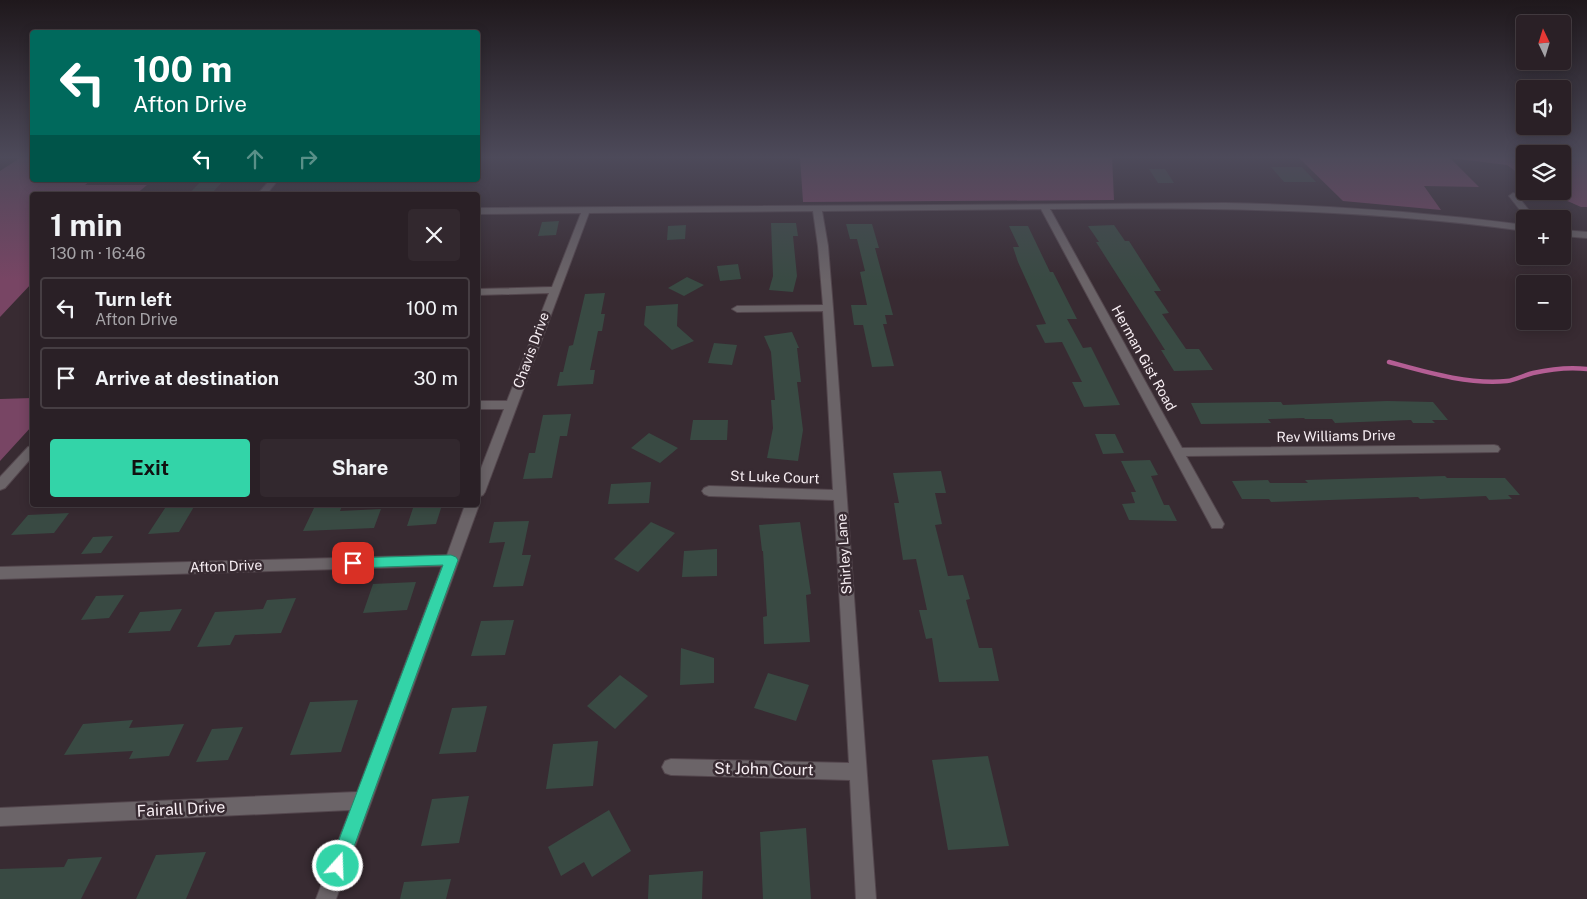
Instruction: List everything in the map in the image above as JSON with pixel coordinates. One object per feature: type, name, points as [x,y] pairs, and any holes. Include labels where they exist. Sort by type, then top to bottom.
[{"type":"street","points":[[1515,198],[1525,210]]},
{"type":"street","points":[[480,211],[1044,206],[1293,206],[1421,216],[1516,227]]},
{"type":"street","name":"Herman Gist Road","points":[[1044,206],[1217,524]]},
{"type":"street","name":"Shirley Lane","points":[[816,209],[823,246],[828,308],[866,899]]},
{"type":"street","name":"Chavis Drive","points":[[480,487],[586,210]]},
{"type":"street","points":[[1571,234],[1587,235]]},
{"type":"street","points":[[480,292],[554,290]]},
{"type":"street","points":[[736,309],[828,308]]},
{"type":"street","points":[[480,405],[511,405]]},
{"type":"street","name":"Rev Williams Drive","points":[[1179,452],[1494,449]]},
{"type":"street","points":[[0,485],[30,452]]},
{"type":"street","name":"St Luke Court","points":[[709,491],[840,495]]},
{"type":"street","points":[[326,899],[471,507]]},
{"type":"street","name":"Afton Drive","points":[[0,573],[451,560]]},
{"type":"street","name":"St John Court","points":[[671,767],[858,772]]},
{"type":"street","name":"Fairall Drive","points":[[0,817],[362,801]]},
{"type":"shaded area","points":[[0,198],[30,198],[30,285],[0,317]]},
{"type":"shaded area","points":[[803,198],[1114,198],[1114,200],[803,202]]},
{"type":"shaded area","points":[[1340,198],[1432,198],[1441,210],[1343,201]]},
{"type":"shaded area","points":[[1587,198],[1587,207],[1581,207],[1565,200]]},
{"type":"shaded area","points":[[30,398],[30,428],[0,461],[0,399]]},
{"type":"building","points":[[559,221],[556,235],[538,236],[542,222]]},
{"type":"building","points":[[771,223],[796,223],[798,236],[793,236],[797,276],[793,292],[769,290],[773,276]]},
{"type":"building","points":[[846,224],[872,224],[879,248],[875,248],[893,315],[885,315],[887,324],[883,324],[894,366],[872,367],[863,325],[854,325],[851,305],[867,305],[860,272],[865,271],[857,239],[850,239]]},
{"type":"building","points":[[686,225],[685,239],[667,240],[668,226]]},
{"type":"building","points":[[1114,225],[1125,241],[1129,241],[1161,291],[1154,291],[1169,313],[1162,314],[1186,349],[1199,349],[1213,370],[1174,371],[1161,350],[1165,350],[1096,242],[1099,242],[1088,226]]},
{"type":"building","points":[[1009,226],[1028,226],[1050,272],[1053,272],[1077,319],[1067,319],[1083,348],[1091,347],[1120,405],[1084,407],[1072,382],[1082,382],[1062,342],[1045,343],[1036,325],[1046,324],[1018,262],[1013,247],[1019,247]]},
{"type":"building","points":[[738,264],[741,279],[720,281],[717,266]]},
{"type":"building","points":[[687,277],[704,285],[684,296],[668,288]]},
{"type":"building","points":[[605,293],[601,314],[605,314],[602,331],[598,331],[590,370],[595,370],[593,384],[557,386],[560,372],[563,372],[569,346],[573,345],[585,294]]},
{"type":"building","points":[[678,304],[677,326],[694,341],[672,350],[644,325],[646,306]]},
{"type":"building","points":[[792,332],[799,348],[797,348],[801,382],[797,382],[803,430],[798,461],[767,458],[773,428],[771,400],[775,400],[771,352],[764,336]]},
{"type":"building","points":[[714,343],[737,345],[732,365],[708,363]]},
{"type":"building","points":[[1387,401],[1433,402],[1448,420],[1432,420],[1435,423],[1413,423],[1411,420],[1335,423],[1332,419],[1304,418],[1268,419],[1271,423],[1201,424],[1191,403],[1281,402],[1283,405]]},
{"type":"building","points":[[571,414],[567,436],[560,436],[552,478],[523,479],[529,453],[535,453],[543,415]]},
{"type":"building","points":[[693,420],[728,420],[727,440],[690,440]]},
{"type":"building","points":[[649,433],[678,448],[660,463],[631,448]]},
{"type":"building","points":[[1095,434],[1115,434],[1124,453],[1103,454]]},
{"type":"building","points":[[1150,460],[1158,475],[1151,476],[1164,505],[1169,505],[1177,521],[1129,520],[1122,504],[1135,503],[1131,492],[1136,492],[1121,461]]},
{"type":"building","points":[[941,471],[946,493],[935,493],[942,524],[935,525],[948,576],[963,575],[970,599],[966,600],[979,648],[992,648],[999,681],[939,682],[932,638],[926,639],[919,610],[927,610],[916,559],[903,560],[894,503],[899,503],[893,473]]},
{"type":"building","points":[[1445,476],[1447,478],[1505,478],[1520,495],[1508,495],[1512,499],[1489,500],[1486,496],[1271,502],[1269,499],[1242,499],[1232,481],[1268,480],[1270,483],[1308,483],[1305,480]]},
{"type":"building","points":[[651,482],[649,503],[608,504],[611,484]]},
{"type":"building","points":[[166,507],[194,507],[179,532],[148,534]]},
{"type":"building","points":[[342,507],[340,511],[381,509],[374,528],[303,531],[314,508]]},
{"type":"building","points":[[413,507],[441,507],[436,524],[407,526]]},
{"type":"building","points":[[69,513],[54,533],[11,535],[28,515]]},
{"type":"building","points":[[529,521],[522,555],[531,555],[523,586],[493,587],[505,542],[489,543],[494,522]]},
{"type":"building","points":[[651,522],[675,533],[638,572],[614,559]]},
{"type":"building","points":[[800,522],[811,594],[806,595],[810,642],[764,644],[763,617],[767,616],[763,551],[759,525]]},
{"type":"building","points":[[113,536],[101,553],[81,554],[93,537]]},
{"type":"building","points":[[717,549],[717,576],[682,577],[684,551]]},
{"type":"building","points":[[416,582],[407,610],[363,613],[373,584]]},
{"type":"building","points":[[124,595],[109,618],[81,620],[96,596]]},
{"type":"building","points":[[296,598],[281,633],[235,635],[230,645],[197,647],[215,612],[263,609],[267,600]]},
{"type":"building","points":[[182,609],[170,631],[128,633],[140,612]]},
{"type":"building","points":[[514,620],[505,655],[471,656],[481,621]]},
{"type":"building","points":[[681,648],[714,658],[714,683],[680,685]]},
{"type":"building","points":[[768,673],[809,685],[796,721],[754,708]]},
{"type":"building","points":[[620,675],[648,696],[615,729],[587,706]]},
{"type":"building","points":[[358,700],[341,752],[290,755],[310,702]]},
{"type":"building","points":[[487,706],[476,752],[439,754],[452,708]]},
{"type":"building","points":[[133,720],[129,728],[184,724],[169,756],[129,759],[133,751],[64,755],[83,724]]},
{"type":"building","points":[[243,727],[228,760],[196,762],[212,729]]},
{"type":"building","points":[[598,741],[593,786],[546,789],[553,744]]},
{"type":"building","points":[[988,756],[1009,846],[948,850],[932,760]]},
{"type":"building","points":[[469,796],[459,843],[421,846],[432,799]]},
{"type":"building","points":[[609,810],[631,851],[592,877],[584,862],[561,876],[548,847]]},
{"type":"building","points":[[806,828],[811,899],[763,899],[760,832]]},
{"type":"building","points":[[206,852],[186,899],[136,899],[156,855]]},
{"type":"building","points":[[102,857],[81,899],[0,899],[0,869],[64,867],[68,859]]},
{"type":"building","points":[[703,871],[702,899],[648,899],[649,875]]},
{"type":"building","points":[[451,879],[446,899],[400,899],[404,882]]},
{"type":"waterway","points":[[1389,362],[1448,377],[1493,382],[1510,380],[1553,369],[1587,369]]},
{"type":"route","points":[[338,866],[451,560],[353,563]]}]
